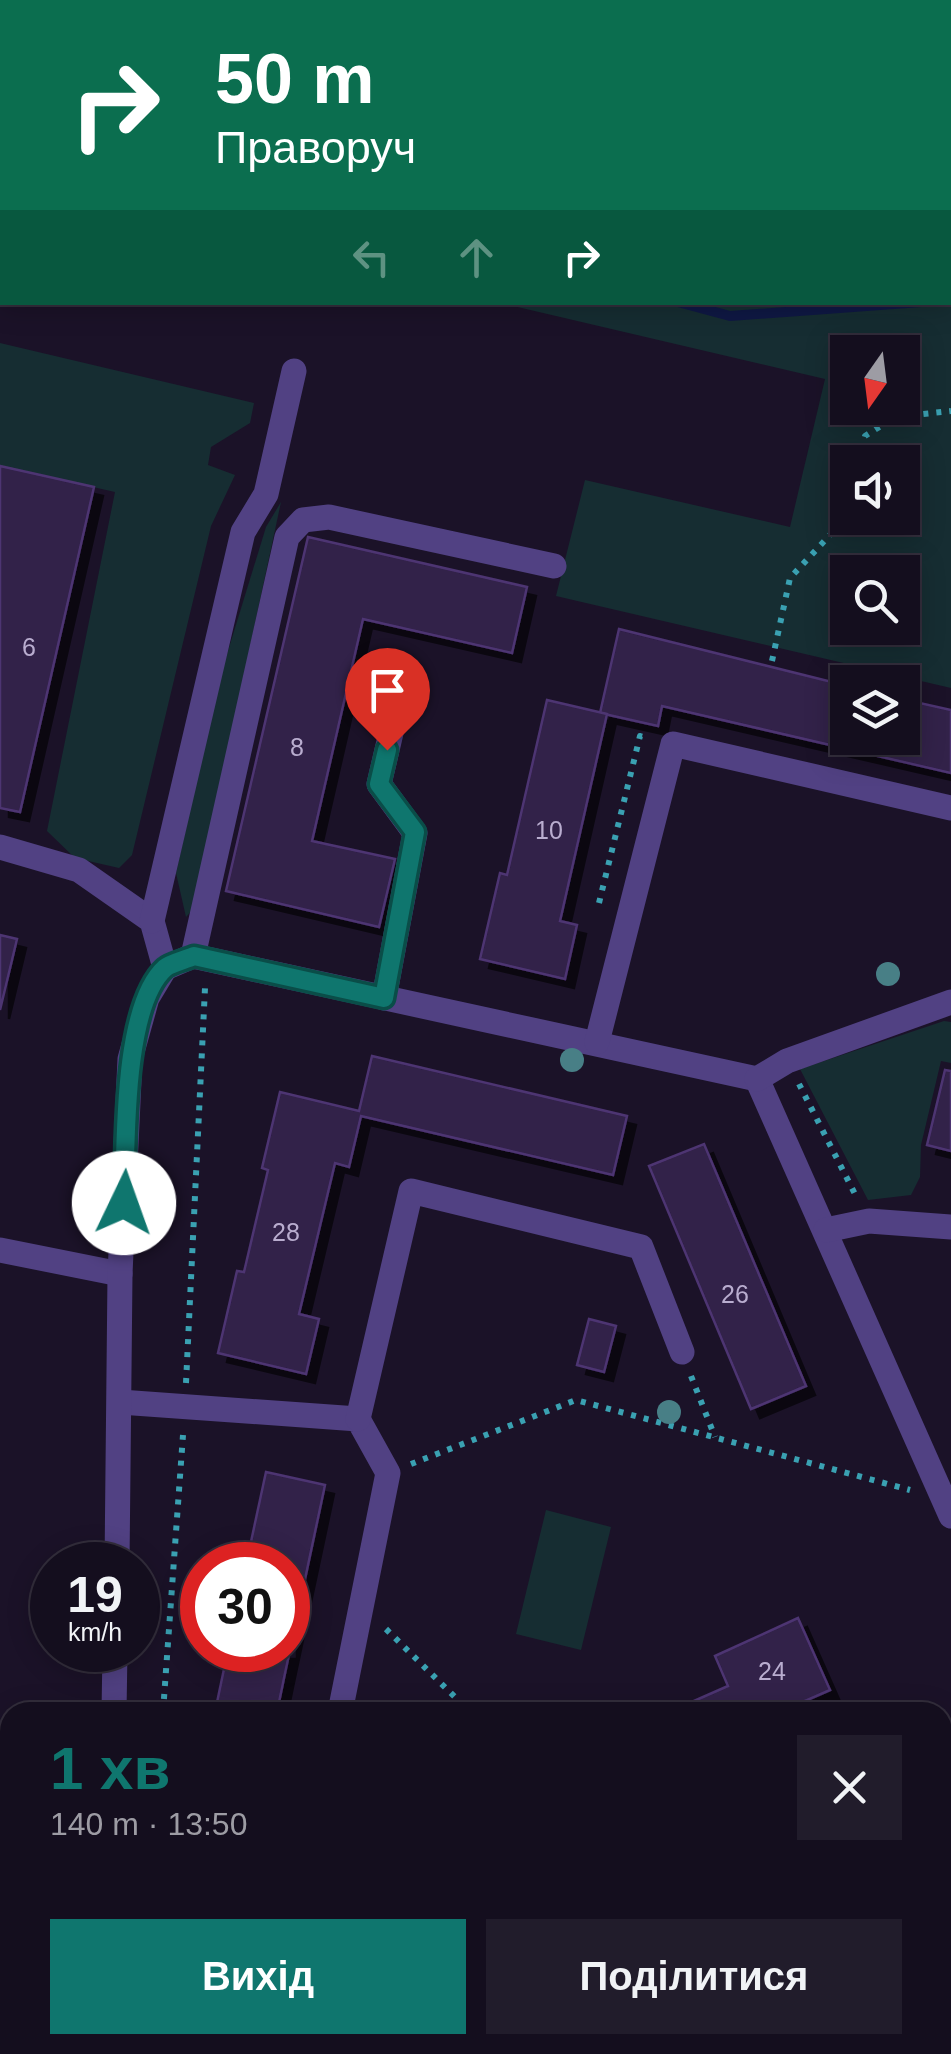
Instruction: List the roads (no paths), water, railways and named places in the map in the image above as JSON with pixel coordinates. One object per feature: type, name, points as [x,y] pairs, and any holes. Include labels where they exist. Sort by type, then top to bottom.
[{"type":"street","points":[[165,968],[152,920],[243,532],[266,494],[294,371]]},
{"type":"street","points":[[194,956],[287,537],[303,520],[329,517],[554,566]]},
{"type":"street","points":[[384,998],[415,832],[379,784],[403,682]]},
{"type":"street","points":[[596,1042],[673,744],[951,808]]},
{"type":"street","points":[[0,847],[79,870],[152,920]]},
{"type":"street","points":[[117,1542],[120,1274],[130,1059],[147,998],[165,968],[194,956],[757,1080],[787,1061],[951,1002]]},
{"type":"street","points":[[757,1080],[951,1516]]},
{"type":"street","points":[[342,1702],[388,1473],[358,1420],[411,1191],[641,1247],[682,1352]]},
{"type":"street","points":[[826,1230],[869,1221],[951,1227]]},
{"type":"street","points":[[0,1250],[120,1274]]},
{"type":"street","points":[[120,1402],[358,1420]]},
{"type":"street","points":[[114,1702],[115,1672]]},
{"type":"waterway","points":[[689,305],[730,316],[880,305]]}]
